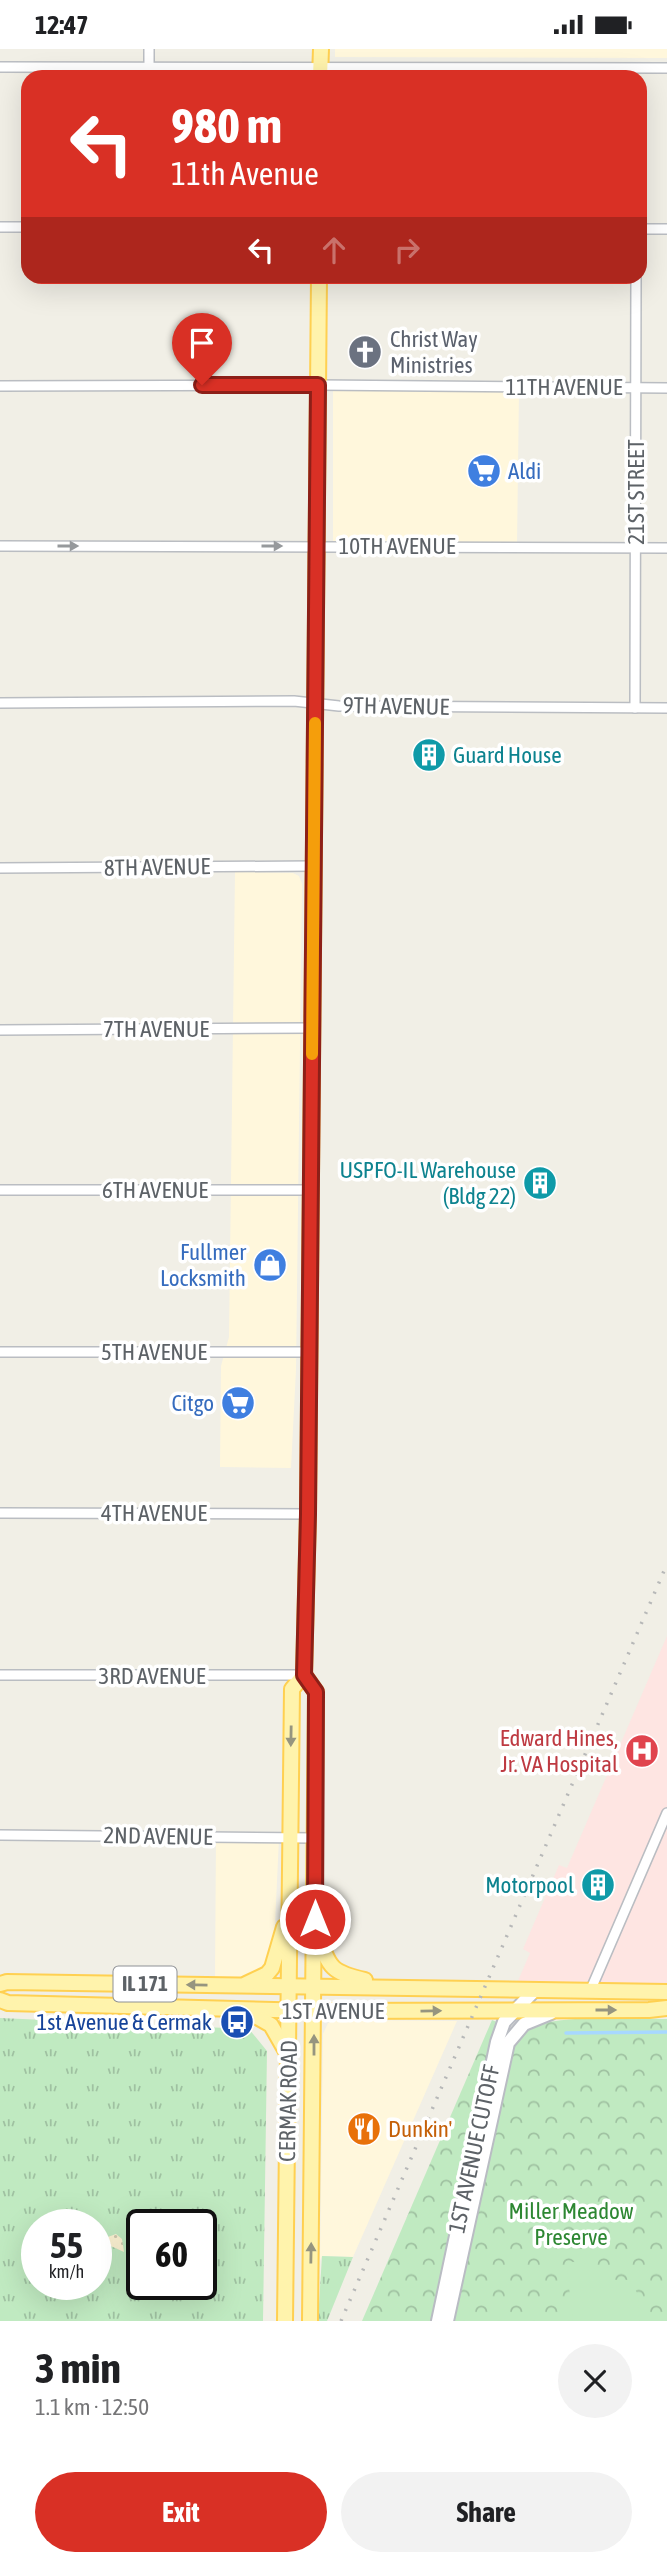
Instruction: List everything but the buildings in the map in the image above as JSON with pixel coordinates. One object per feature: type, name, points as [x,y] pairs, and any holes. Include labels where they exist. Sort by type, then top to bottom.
[{"type":"main road","points":[[320,49],[320,70]]},
{"type":"main road","name":"CERMAK ROAD","points":[[310,2321],[316,1692],[304,1675],[308,1514],[319,284]]},
{"type":"main road","name":"CERMAK ROAD","points":[[285,2321],[292,1689],[304,1675]]},
{"type":"main road","points":[[244,1985],[267,1974],[272,1968],[289,1908]]},
{"type":"main road","points":[[315,1919],[326,1958],[337,1972],[394,1987]]},
{"type":"main road","name":"1ST AVENUE","points":[[0,1984],[536,1989],[594,1983],[667,1992]]},
{"type":"main road","name":"1ST AVENUE CUTOFF","points":[[438,2321],[497,2042],[504,2022],[536,1989]]},
{"type":"main road","name":"1ST AVENUE","points":[[0,2000],[8,2003],[289,2011],[558,2011],[667,2008]]},
{"type":"main road","points":[[243,2010],[271,2025],[289,2057]]},
{"type":"main road","name":"1ST AVENUE CUTOFF","points":[[447,2321],[508,2043],[524,2024],[558,2011]]},
{"type":"street","points":[[149,49],[149,67]]},
{"type":"street","points":[[0,67],[252,70]]},
{"type":"street","points":[[647,71],[667,68]]},
{"type":"street","points":[[0,227],[21,227]]},
{"type":"street","points":[[647,229],[667,229]]},
{"type":"street","name":"21ST STREET","points":[[635,708],[636,284]]},
{"type":"street","name":"11TH AVENUE","points":[[0,386],[667,388]]},
{"type":"street","name":"10TH AVENUE","points":[[0,546],[667,548]]},
{"type":"street","name":"9TH AVENUE","points":[[0,703],[236,701],[339,706],[667,708]]},
{"type":"street","name":"8TH AVENUE","points":[[0,868],[313,866]]},
{"type":"street","name":"7TH AVENUE","points":[[0,1030],[312,1028]]},
{"type":"street","name":"6TH AVENUE","points":[[0,1190],[310,1190]]},
{"type":"street","name":"5TH AVENUE","points":[[0,1352],[309,1352]]},
{"type":"street","name":"4TH AVENUE","points":[[0,1513],[308,1514]]},
{"type":"street","name":"3RD AVENUE","points":[[0,1675],[304,1675]]},
{"type":"street","points":[[594,1983],[667,1813]]},
{"type":"street","name":"2ND AVENUE","points":[[0,1835],[315,1838]]},
{"type":"shaded area","points":[[335,49],[667,49],[667,58],[335,57]]},
{"type":"shaded area","points":[[333,390],[519,390],[517,546],[333,542]]},
{"type":"shaded area","points":[[235,872],[293,873],[299,876],[302,884],[296,1370],[291,1468],[220,1467],[221,1366],[229,1337]]},
{"type":"shaded area","name":"Edward Hines, Jr. VA Hospital","points":[[667,1636],[667,1984],[517,1983],[530,1953],[523,1949],[559,1865],[567,1868]]},
{"type":"shaded area","points":[[216,1837],[279,1838],[274,1946],[268,1967],[244,1978],[215,1979]]},
{"type":"shaded area","points":[[336,2020],[457,2021],[353,2257],[322,2256],[320,2261],[323,2034],[328,2023]]},
{"type":"green space","points":[[0,2018],[249,2029],[267,2051],[263,2321],[0,2321]]},
{"type":"green space","name":"Miller Meadow Preserve","points":[[594,2018],[667,2019],[667,2321],[452,2321],[510,2051],[517,2039],[527,2030],[555,2021]]},
{"type":"green space","points":[[492,2020],[497,2022],[492,2050],[433,2321],[362,2321]]},
{"type":"green space","points":[[322,2256],[353,2257],[327,2321],[318,2321]]},
{"type":"green space","points":[[566,2261],[589,2264],[597,2278],[602,2280],[633,2282],[638,2296],[639,2321],[573,2321]]},
{"type":"sand","points":[[116,2234],[122,2239],[124,2252],[112,2247],[112,2235]]},
{"type":"waterway","points":[[566,2033],[667,2032]]},
{"type":"railway","points":[[341,2321],[667,1564]]},
{"type":"slow traffic","points":[[312,1054],[315,723]]},
{"type":"place","name":"Christ Way Ministries","points":[[365,352]]},
{"type":"place","name":"Aldi","points":[[484,471]]},
{"type":"place","name":"Guard House","points":[[429,755]]},
{"type":"place","name":"USPFO-IL Warehouse (Bldg 22)","points":[[540,1183]]},
{"type":"place","name":"Fullmer Locksmith","points":[[270,1265]]},
{"type":"place","name":"Citgo","points":[[238,1403]]},
{"type":"place","name":"Edward Hines, Jr. VA Hospital","points":[[642,1751]]},
{"type":"place","name":"Motorpool","points":[[598,1885]]},
{"type":"place","name":"1st Avenue & Cermak","points":[[237,2022]]},
{"type":"place","name":"Dunkin'","points":[[364,2129]]},
{"type":"route","points":[[202,385],[318,385],[308,1514],[304,1675],[316,1692],[315,1919]]}]
